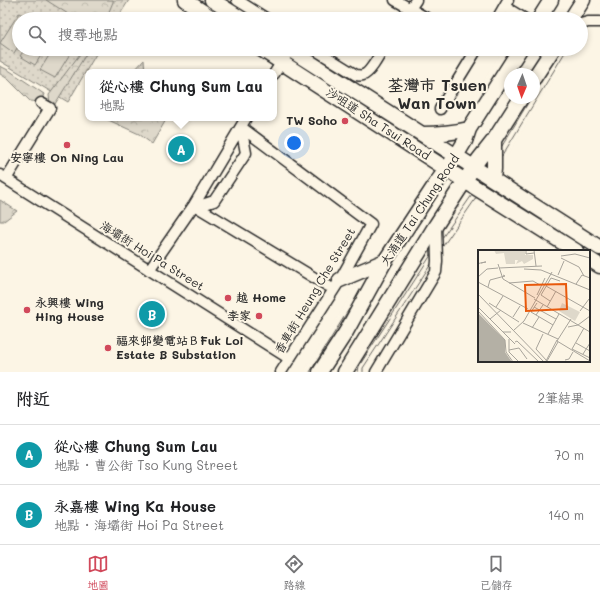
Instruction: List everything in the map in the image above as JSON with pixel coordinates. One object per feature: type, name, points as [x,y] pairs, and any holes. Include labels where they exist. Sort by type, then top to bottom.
[{"type":"main road","points":[[185,0],[203,12]]},
{"type":"main road","points":[[212,0],[231,12]]},
{"type":"main road","points":[[543,12],[551,0]]},
{"type":"main road","points":[[575,12],[583,0]]},
{"type":"main road","name":"沙咀道 Sha Tsui Road","points":[[272,56],[446,168],[461,187],[484,192],[574,250]]},
{"type":"main road","name":"沙咀道 Sha Tsui Road","points":[[301,56],[421,134],[436,138],[456,156],[600,248]]},
{"type":"main road","name":"大涌道 Tai Chung Road","points":[[320,372],[346,332],[385,261],[446,168],[456,156],[469,129],[516,56]]},
{"type":"main road","points":[[540,68],[548,56]]},
{"type":"main road","name":"大涌道 Tai Chung Road","points":[[344,372],[436,225],[517,104]]},
{"type":"main road","points":[[436,138],[469,129]]},
{"type":"main road","points":[[493,179],[494,140]]},
{"type":"main road","points":[[590,260],[600,266]]},
{"type":"main road","points":[[334,283],[385,261]]},
{"type":"street","points":[[237,0],[256,12]]},
{"type":"street","points":[[395,0],[415,12]]},
{"type":"street","points":[[408,12],[416,0]]},
{"type":"street","points":[[501,12],[507,3],[517,12]]},
{"type":"street","points":[[588,23],[600,22]]},
{"type":"street","points":[[277,70],[286,56]]},
{"type":"street","points":[[325,56],[356,75],[363,75],[369,70],[378,56]]},
{"type":"street","points":[[440,109],[473,56]]},
{"type":"street","points":[[3,177],[50,108],[41,103]]},
{"type":"street","points":[[149,270],[194,205],[244,121]]},
{"type":"street","points":[[194,205],[214,201],[246,153],[241,127]]},
{"type":"street","name":"香車街 Heung Che Street","points":[[241,127],[371,224],[334,283],[282,372]]},
{"type":"street","name":"海壩街 Hoi Pa Street","points":[[3,177],[290,359]]},
{"type":"street","points":[[194,205],[334,283]]},
{"type":"street","name":"大涌道 Tai Chung Road","points":[[376,372],[436,272],[436,225]]},
{"type":"green space","points":[[0,0],[129,0],[121,12],[12,12],[12,56],[95,56],[87,69],[85,69],[85,73],[68,102],[0,61]]},
{"type":"green space","points":[[46,0],[113,0],[109,12],[65,12]]},
{"type":"green space","points":[[12,24],[12,52],[0,43]]},
{"type":"green space","points":[[20,56],[41,56],[35,65]]},
{"type":"green space","points":[[49,56],[69,56],[55,78],[40,70]]},
{"type":"green space","points":[[78,56],[85,56],[55,104],[50,104],[49,95]]},
{"type":"green space","points":[[144,60],[145,69],[136,69]]},
{"type":"green space","points":[[0,66],[44,94],[41,102],[30,101],[8,79],[0,74]]},
{"type":"green space","points":[[111,121],[165,121],[152,144],[139,134]]},
{"type":"green space","points":[[0,200],[17,211],[4,221],[0,221]]},
{"type":"pier","points":[[534,0],[600,0],[588,21],[588,12],[527,12]]},
{"type":"pier","points":[[500,56],[567,56],[540,100],[540,68],[504,68],[504,104],[538,104],[489,185],[437,261],[366,372],[304,372]]},
{"type":"place","name":"TW Soho","points":[[345,121]]},
{"type":"place","name":"安寧樓 On Ning Lau","points":[[67,145]]},
{"type":"place","name":"從心樓 Chung Sum Lau","points":[[181,149]]},
{"type":"place","name":"越 Home","points":[[228,298]]},
{"type":"place","name":"永興樓 Wing Hing House","points":[[27,310]]},
{"type":"place","name":"永嘉樓 Wing Ka House","points":[[152,314]]},
{"type":"place","name":"李家","points":[[259,316]]},
{"type":"place","name":"福來邨變電站ＢFuk Loi Estate B Substation","points":[[108,348]]},
{"type":"district","name":"荃灣市 Tsuen Wan Town","points":[[437,94]]}]
